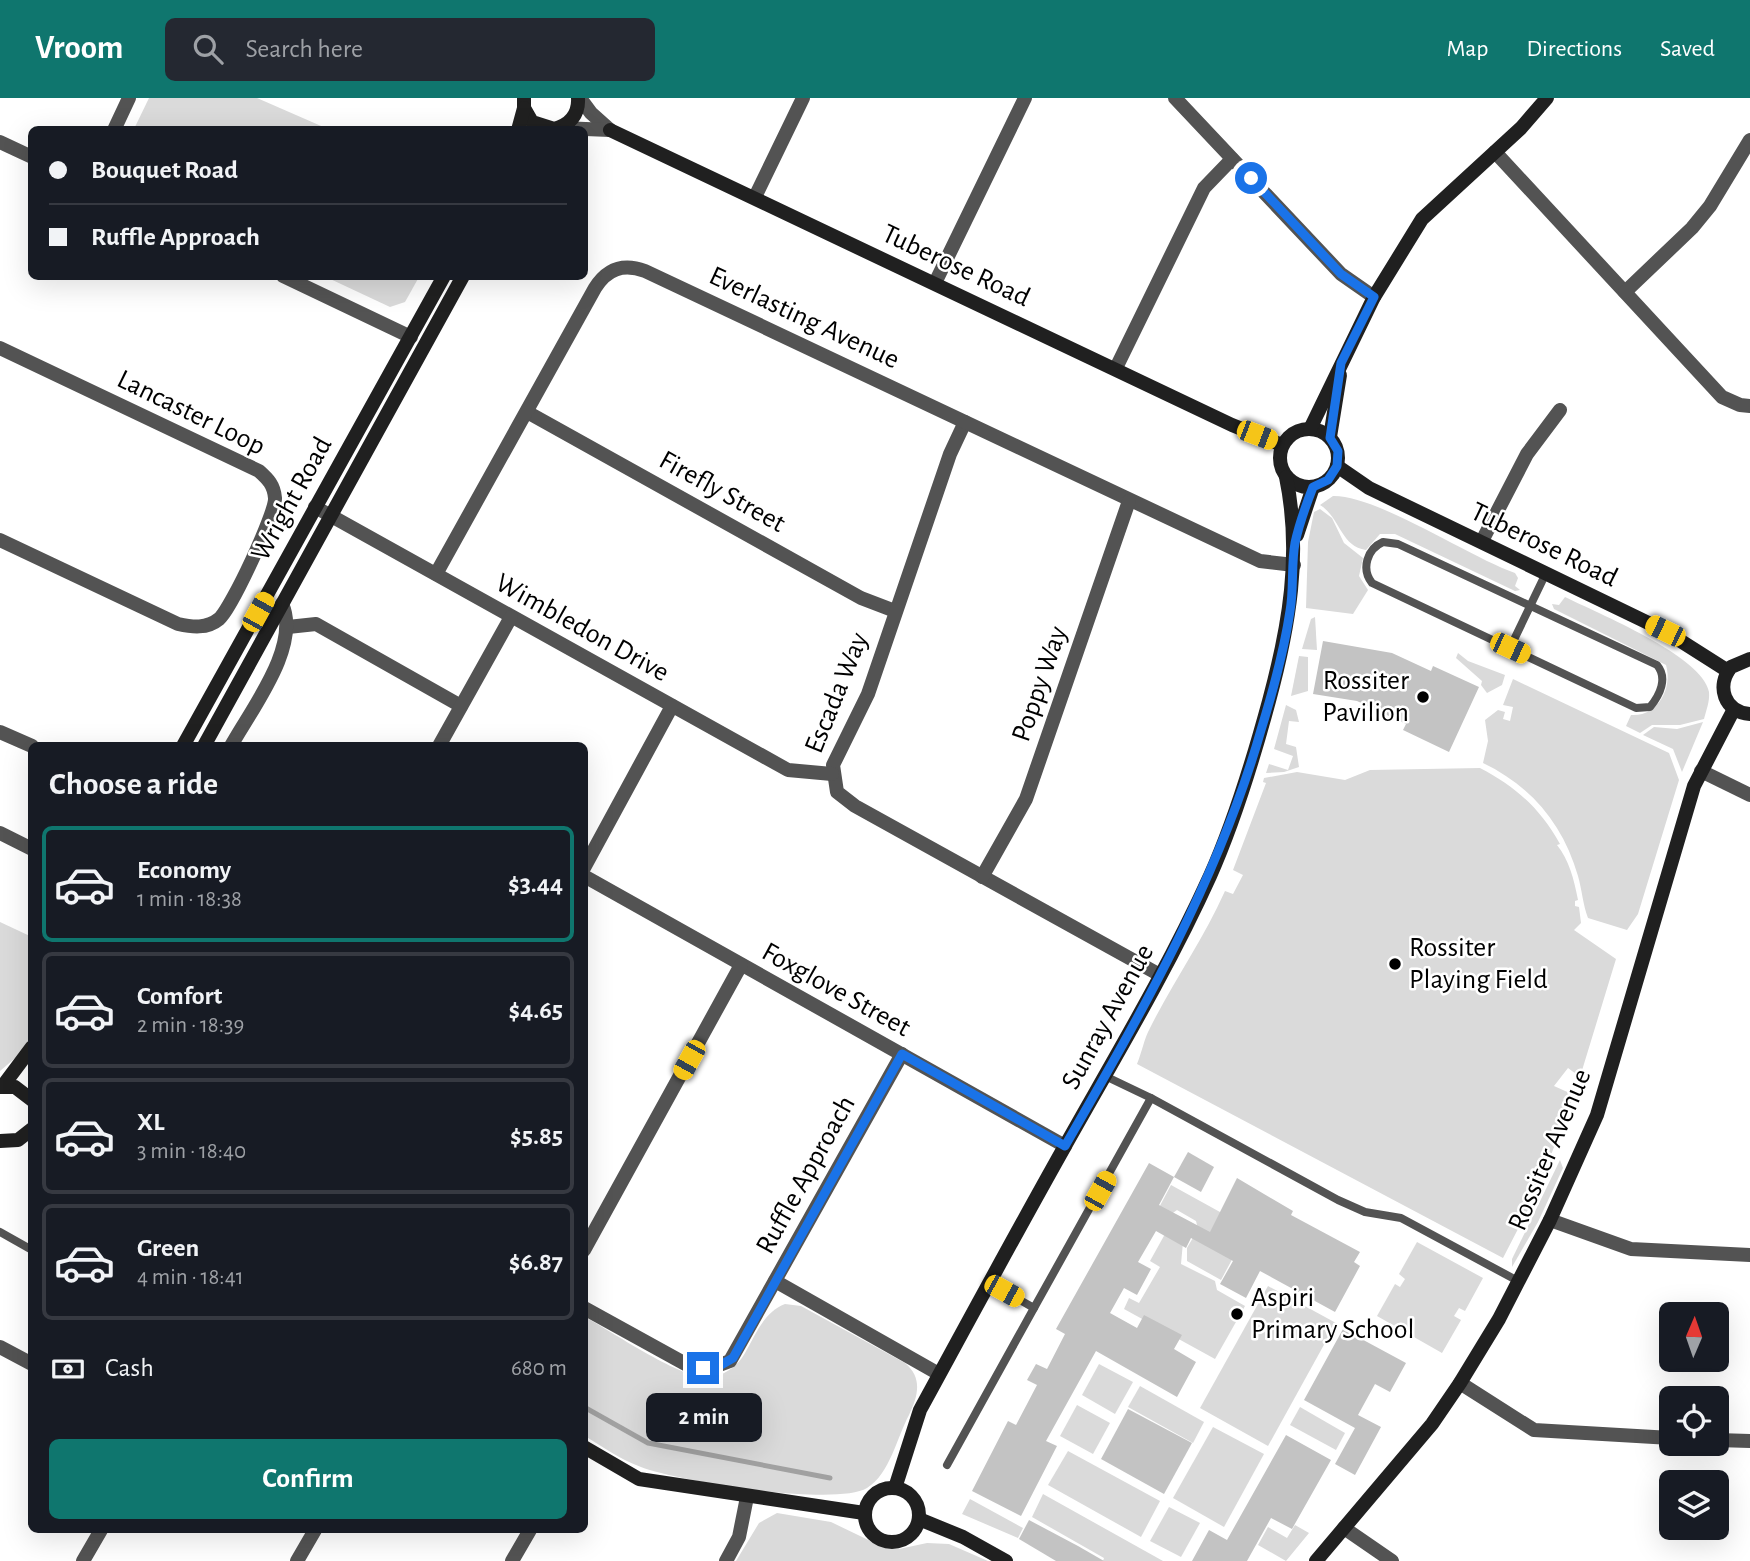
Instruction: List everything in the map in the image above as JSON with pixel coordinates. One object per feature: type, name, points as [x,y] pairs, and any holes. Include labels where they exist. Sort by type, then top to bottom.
[{"type":"street","points":[[116,126],[129,98]]},
{"type":"street","points":[[561,126],[575,115],[579,98]]},
{"type":"street","name":"Tuberose Road","points":[[579,98],[610,130],[1232,425],[1282,445]]},
{"type":"street","points":[[755,197],[803,98]]},
{"type":"street","points":[[935,283],[1025,98]]},
{"type":"street","points":[[1175,98],[1341,274],[1374,297]]},
{"type":"street","points":[[1310,429],[1374,297],[1422,219],[1495,152],[1546,98]]},
{"type":"street","points":[[522,102],[532,122],[546,126]]},
{"type":"street","points":[[519,126],[522,102]]},
{"type":"street","name":"Tuberose Road","points":[[588,130],[610,130]]},
{"type":"street","points":[[1625,292],[1692,228],[1710,206],[1750,140]]},
{"type":"street","points":[[0,142],[28,155]]},
{"type":"street","points":[[1495,152],[1723,397],[1740,405],[1750,406]]},
{"type":"street","points":[[1116,369],[1204,188],[1233,159]]},
{"type":"street","name":"Everlasting Avenue","points":[[436,574],[601,278],[612,270],[632,267],[1259,561],[1294,565]]},
{"type":"street","points":[[291,280],[411,337]]},
{"type":"street","name":"Wright Road","points":[[185,742],[442,280]]},
{"type":"street","name":"Wright Road","points":[[206,742],[461,280]]},
{"type":"street","name":"Lancaster Loop","points":[[0,348],[259,471],[268,479],[275,497],[272,519],[223,614],[202,627],[178,624],[0,540]]},
{"type":"street","points":[[1330,438],[1341,363]]},
{"type":"street","points":[[1482,541],[1527,454],[1560,410]]},
{"type":"street","name":"Firefly Street","points":[[527,412],[861,598],[895,611]]},
{"type":"street","name":"Escada Way","points":[[965,422],[895,611],[868,694],[834,759],[832,774],[837,792],[847,801],[1160,975]]},
{"type":"street","points":[[1310,429],[1330,438],[1338,451],[1337,466],[1328,480],[1313,487],[1294,483],[1286,477],[1280,461],[1282,445],[1294,433],[1310,429]]},
{"type":"street","name":"Tuberose Road","points":[[1337,466],[1370,488],[1665,631],[1728,671]]},
{"type":"street","name":"Sunray Avenue","points":[[895,1488],[913,1427],[939,1374],[1160,975],[1210,876],[1249,770],[1284,646],[1295,544],[1286,477]]},
{"type":"street","name":"Sunray Avenue","points":[[1295,544],[1313,487]]},
{"type":"street","name":"Poppy Way","points":[[982,877],[1026,799],[1129,501]]},
{"type":"street","name":"Wimbledon Drive","points":[[315,507],[788,770],[832,774]]},
{"type":"street","points":[[233,742],[279,658],[288,627],[282,604]]},
{"type":"street","points":[[441,742],[510,617]]},
{"type":"street","points":[[288,627],[316,624],[461,706]]},
{"type":"street","points":[[1750,659],[1738,662],[1728,671],[1723,691],[1734,709],[1750,714]]},
{"type":"street","points":[[588,861],[672,706]]},
{"type":"street","name":"Rossiter Avenue","points":[[1316,1561],[1432,1424],[1460,1383],[1550,1220],[1597,1115],[1688,803],[1701,771],[1734,709]]},
{"type":"street","points":[[0,732],[28,744]]},
{"type":"street","points":[[1701,771],[1750,794]]},
{"type":"street","points":[[0,833],[28,847]]},
{"type":"street","name":"Foxglove Street","points":[[588,878],[1065,1146]]},
{"type":"street","points":[[588,1243],[741,965]]},
{"type":"street","points":[[1,1087],[28,1052]]},
{"type":"street","name":"Ruffle Approach","points":[[588,1310],[691,1367],[709,1368],[733,1358],[902,1054]]},
{"type":"street","points":[[1,1087],[15,1087],[28,1096]]},
{"type":"street","points":[[0,1155],[16,1142]]},
{"type":"street","points":[[1550,1220],[1631,1249],[1750,1255]]},
{"type":"street","points":[[775,1281],[939,1374]]},
{"type":"street","points":[[0,1347],[28,1362]]},
{"type":"street","points":[[1460,1383],[1534,1430],[1659,1437]]},
{"type":"street","points":[[1729,1440],[1750,1441]]},
{"type":"street","points":[[588,1449],[639,1479],[864,1513]]},
{"type":"street","points":[[895,1488],[911,1495],[916,1502],[919,1519],[912,1534],[905,1539],[889,1543],[874,1536],[865,1522],[864,1513],[871,1497],[878,1492],[895,1488]]},
{"type":"street","points":[[726,1561],[740,1536],[747,1497]]},
{"type":"street","points":[[919,1519],[963,1537],[1006,1561]]},
{"type":"street","points":[[1344,1528],[1392,1561]]},
{"type":"street","points":[[83,1561],[99,1533]]},
{"type":"street","points":[[297,1561],[313,1533]]},
{"type":"street","points":[[512,1561],[528,1533]]},
{"type":"lane","points":[[1382,542],[1398,544],[1657,665],[1662,675],[1662,684],[1650,707],[1636,708],[1510,648],[1371,583],[1365,570],[1369,555],[1376,545],[1382,542]]},
{"type":"lane","points":[[1510,648],[1546,573]]},
{"type":"lane","points":[[1105,1076],[1151,1098],[1338,1200],[1365,1212],[1401,1218],[1518,1281]]},
{"type":"lane","points":[[947,1465],[1151,1098]]},
{"type":"lane","points":[[0,1232],[28,1248]]},
{"type":"lane","points":[[990,1283],[1034,1308]]},
{"type":"shaded area","points":[[149,98],[257,98],[321,126],[135,126]]},
{"type":"shaded area","points":[[332,280],[417,280],[405,302],[390,307]]},
{"type":"shaded area","points":[[1333,496],[1352,498],[1374,505],[1515,573],[1518,578],[1515,586],[1520,590],[1515,591],[1395,534],[1380,534],[1366,550],[1357,547],[1320,505]]},
{"type":"shaded area","points":[[1320,509],[1332,518],[1344,543],[1363,558],[1359,576],[1368,590],[1353,614],[1306,608],[1308,542],[1314,512]]},
{"type":"shaded area","points":[[1565,597],[1647,637],[1688,664],[1702,678],[1709,692],[1704,719],[1680,725],[1652,725],[1640,733],[1626,726],[1631,715],[1648,711],[1661,700],[1667,683],[1666,665],[1554,609],[1552,604],[1559,605]]},
{"type":"shaded area","points":[[1315,617],[1317,650],[1302,649],[1311,619]]},
{"type":"shaded area","points":[[1458,653],[1468,661],[1505,675],[1502,685],[1487,693],[1481,685],[1482,681],[1456,658]]},
{"type":"shaded area","points":[[1299,656],[1308,657],[1308,691],[1291,696]]},
{"type":"shaded area","points":[[1513,679],[1669,753],[1679,780],[1638,914],[1627,930],[1588,918],[1572,857],[1554,823],[1516,783],[1483,763],[1488,741],[1485,720],[1498,710],[1505,712],[1503,719],[1510,721],[1513,707],[1503,705]]},
{"type":"shaded area","points":[[1286,705],[1296,710],[1299,722],[1289,721],[1286,744],[1296,747],[1299,767],[1284,772],[1266,773],[1269,764],[1288,770],[1293,756],[1274,749]]},
{"type":"shaded area","points":[[1703,722],[1682,772],[1673,749],[1643,735],[1654,727],[1677,729]]},
{"type":"shaded area","points":[[1480,768],[1516,791],[1552,831],[1573,877],[1578,900],[1575,901],[1575,906],[1579,907],[1581,923],[1574,930],[1616,959],[1580,1077],[1568,1068],[1554,1086],[1574,1095],[1536,1194],[1503,1258],[1137,1064],[1150,1028],[1225,891],[1233,894],[1243,875],[1233,870],[1266,783],[1263,782],[1264,778],[1297,772],[1345,780],[1370,770]]},
{"type":"shaded area","points":[[0,922],[28,935],[28,1042],[21,1053],[0,1071]]},
{"type":"shaded area","points":[[1560,1160],[1563,1168],[1538,1222],[1512,1267],[1512,1259]]},
{"type":"shaded area","points":[[1171,1185],[1249,1228],[1221,1280],[1187,1261],[1187,1248],[1198,1229],[1196,1221],[1177,1210],[1146,1232]]},
{"type":"shaded area","points":[[1165,1234],[1183,1242],[1181,1264],[1215,1281],[1217,1290],[1245,1306],[1215,1359],[1124,1309],[1129,1298],[1139,1303],[1160,1267],[1150,1261]]},
{"type":"shaded area","points":[[1417,1242],[1483,1278],[1465,1311],[1459,1308],[1454,1316],[1461,1320],[1442,1353],[1377,1316],[1395,1284],[1400,1287],[1405,1279],[1399,1274]]},
{"type":"shaded area","points":[[1268,1286],[1336,1323],[1268,1446],[1200,1408]]},
{"type":"shaded area","points":[[785,1304],[801,1306],[905,1363],[917,1381],[912,1408],[887,1465],[882,1474],[867,1488],[850,1493],[823,1495],[720,1485],[660,1473],[634,1464],[588,1438],[588,1319],[679,1370],[711,1377],[723,1374],[738,1363],[766,1318]]},
{"type":"shaded area","points":[[1099,1364],[1133,1382],[1115,1414],[1082,1395]]},
{"type":"shaded area","points":[[1140,1386],[1204,1422],[1193,1443],[1128,1407]]},
{"type":"shaded area","points":[[1077,1405],[1110,1423],[1093,1454],[1060,1436]]},
{"type":"shaded area","points":[[1300,1407],[1345,1433],[1336,1450],[1290,1425]]},
{"type":"shaded area","points":[[1213,1427],[1264,1454],[1224,1527],[1173,1498]]},
{"type":"shaded area","points":[[1068,1451],[1160,1501],[1141,1537],[1048,1485]]},
{"type":"shaded area","points":[[1043,1494],[1163,1561],[1103,1561],[1104,1558],[1032,1517]]},
{"type":"shaded area","points":[[970,1499],[1023,1528],[1018,1538],[962,1514]]},
{"type":"shaded area","points":[[1169,1507],[1200,1523],[1181,1557],[1150,1541]]},
{"type":"shaded area","points":[[777,1513],[831,1522],[885,1548],[899,1549],[927,1543],[949,1544],[988,1561],[736,1561],[759,1523]]},
{"type":"shaded area","points":[[1295,1525],[1309,1533],[1286,1561],[1258,1545],[1268,1527],[1287,1538]]},
{"type":"building","name":"Rossiter Pavilion","points":[[1323,641],[1392,653],[1431,671],[1433,666],[1479,687],[1449,752],[1403,730],[1406,724],[1357,701],[1313,694]]},
{"type":"building","points":[[1188,1152],[1214,1167],[1201,1192],[1174,1177]]},
{"type":"building","points":[[1149,1163],[1174,1177],[1159,1205],[1210,1232],[1237,1178],[1293,1211],[1291,1215],[1360,1252],[1354,1262],[1360,1266],[1335,1312],[1260,1271],[1246,1298],[1220,1284],[1233,1261],[1191,1238],[1186,1248],[1156,1231],[1138,1262],[1151,1269],[1137,1295],[1124,1288],[1110,1313],[1137,1328],[1144,1315],[1182,1335],[1174,1349],[1196,1362],[1177,1397],[1096,1351],[1046,1441],[1057,1446],[1021,1516],[972,1491],[1008,1421],[1016,1425],[1037,1385],[1027,1380],[1036,1364],[1047,1369],[1065,1334],[1056,1329]]},
{"type":"building","points":[[1343,1329],[1406,1363],[1390,1392],[1375,1384],[1358,1415],[1381,1427],[1355,1475],[1335,1464],[1355,1428],[1304,1400]]},
{"type":"building","points":[[1128,1409],[1192,1443],[1164,1494],[1101,1459]]},
{"type":"building","points":[[1286,1435],[1331,1460],[1292,1529],[1271,1518],[1247,1561],[1192,1561],[1209,1530],[1227,1540]]},
{"type":"building","points":[[1029,1520],[1104,1561],[1056,1561],[1019,1539]]},
{"type":"waterway","points":[[588,1409],[648,1443],[830,1478]]},
{"type":"place","name":"Rossiter Pavilion","points":[[1423,697]]},
{"type":"place","name":"Rossiter Playing Field","points":[[1395,964]]},
{"type":"place","name":"Aspiri Primary School","points":[[1237,1314]]},
{"type":"route","points":[[703,1368],[719,1366],[733,1358],[902,1054],[1065,1146],[1160,975],[1210,876],[1261,733],[1284,646],[1291,607],[1295,544],[1307,502],[1313,487],[1321,485],[1334,474],[1339,459],[1335,444],[1330,438],[1341,363],[1374,297],[1341,274],[1251,178]]}]
